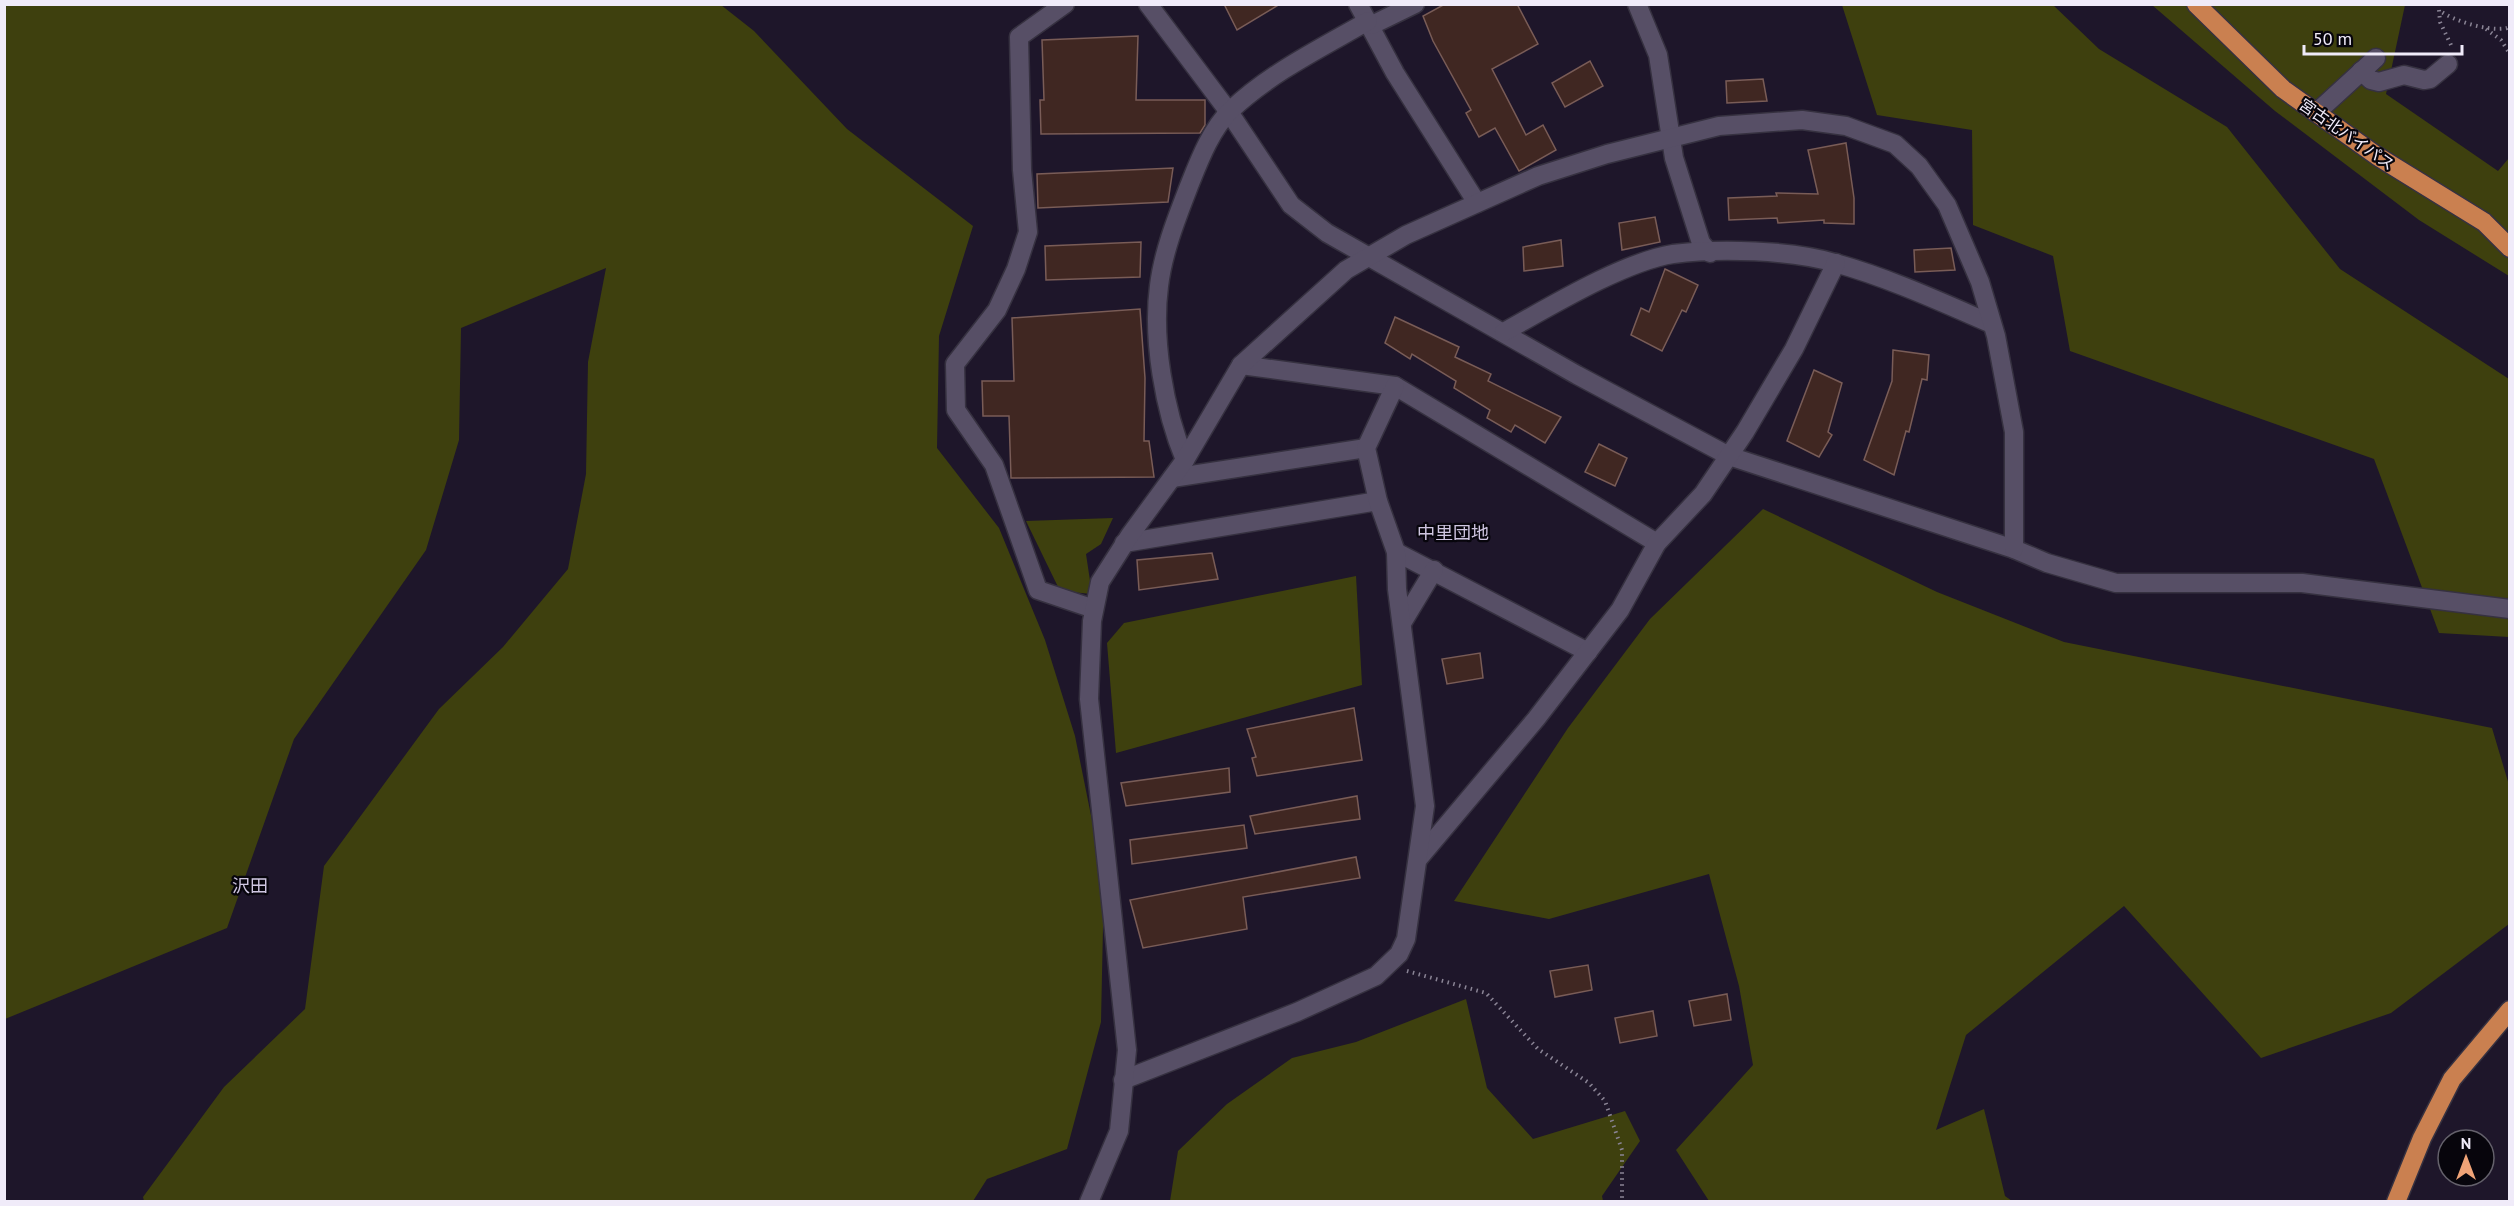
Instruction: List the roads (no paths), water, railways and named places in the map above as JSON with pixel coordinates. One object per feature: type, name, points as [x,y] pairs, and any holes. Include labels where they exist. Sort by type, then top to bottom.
[{"type":"highway","name":"宮古北バイパス","points":[[2196,4],[2283,88],[2377,156],[2484,222],[2510,249]]},
{"type":"highway","points":[[2396,1202],[2422,1138],[2452,1079],[2510,1010]]},
{"type":"street","points":[[1065,4],[1019,37],[1022,170],[1028,232],[1016,269],[997,310],[955,364],[956,410],[994,465],[1038,590],[1094,609]]},
{"type":"street","points":[[1148,4],[1229,112],[1291,205],[1327,233],[1366,257],[1504,332],[1577,375],[1729,456],[2014,549],[2047,563],[2116,583],[2302,583],[2510,609]]},
{"type":"street","points":[[1359,4],[1395,73],[1477,203]]},
{"type":"street","points":[[1185,460],[1173,432],[1159,351],[1159,286],[1170,241],[1201,155],[1229,112],[1271,77],[1370,23],[1414,4]]},
{"type":"street","points":[[1637,4],[1658,55],[1670,138],[1701,243],[1710,253]]},
{"type":"street","points":[[2316,113],[2376,58]]},
{"type":"street","points":[[2361,71],[2371,80],[2379,82],[2404,75],[2424,80],[2430,79],[2448,64]]},
{"type":"street","points":[[1089,1202],[1119,1131],[1127,1050],[1089,699],[1094,609],[1100,582],[1124,543],[1185,460],[1241,365],[1301,309],[1366,257],[1406,235],[1538,176],[1719,126],[1802,120],[1846,126],[1895,144],[1919,166],[1947,205],[1980,282],[1992,324],[2014,432],[2014,549]]},
{"type":"street","points":[[1504,332],[1557,302],[1624,270],[1672,255],[1727,251],[1810,257],[1836,263],[1992,324]]},
{"type":"street","points":[[1419,858],[1536,719],[1620,610],[1657,543],[1703,494],[1729,456],[1794,349],[1836,263]]},
{"type":"street","points":[[1241,365],[1395,386],[1657,543]]},
{"type":"street","points":[[1123,1080],[1297,1012],[1376,976],[1399,954],[1406,939],[1425,806],[1402,623],[1396,552],[1378,501],[1366,448],[1395,386]]},
{"type":"street","points":[[1172,478],[1366,448]]},
{"type":"street","points":[[1124,543],[1378,501]]},
{"type":"street","points":[[1396,552],[1588,652]]},
{"type":"street","points":[[1402,623],[1434,570]]},
{"type":"district","name":"中里団地","points":[[1453,532]]},
{"type":"district","name":"沢田","points":[[250,885]]}]
